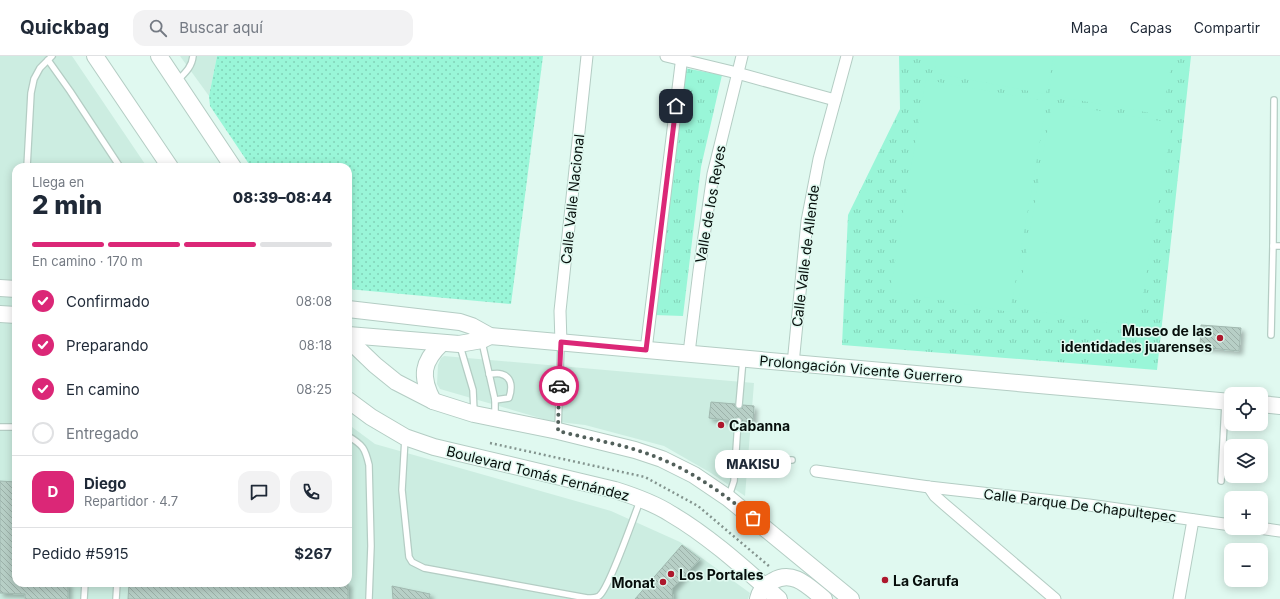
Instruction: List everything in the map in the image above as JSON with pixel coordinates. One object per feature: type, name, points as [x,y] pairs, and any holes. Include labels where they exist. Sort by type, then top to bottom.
[{"type":"main road","points":[[95,56],[167,163]]},
{"type":"main road","points":[[159,56],[230,163]]},
{"type":"main road","points":[[0,288],[12,289]]},
{"type":"main road","points":[[352,309],[460,322],[472,326],[486,338]]},
{"type":"main road","points":[[0,314],[12,316]]},
{"type":"main road","points":[[352,335],[460,344],[486,338]]},
{"type":"main road","name":"Prolongación Vicente Guerrero","points":[[486,338],[561,342],[1224,402]]},
{"type":"main road","points":[[352,343],[375,365],[396,382],[433,401],[474,414],[558,431],[635,450],[662,459],[694,475],[728,498],[850,599]]},
{"type":"main road","points":[[433,401],[426,385],[425,369],[427,361],[433,351],[442,343]]},
{"type":"main road","name":"Boulevard Tomás Fernández","points":[[352,403],[371,417],[405,438],[434,448],[615,490],[641,499],[670,513],[698,531],[761,592],[779,599]]},
{"type":"main road","points":[[1268,405],[1280,406]]},
{"type":"main road","points":[[761,592],[776,579],[791,576],[799,580],[824,599]]},
{"type":"street","name":"Calle Valle Nacional","points":[[561,342],[560,311],[587,56]]},
{"type":"street","points":[[666,56],[682,58],[835,100]]},
{"type":"street","name":"Valle de los Reyes","points":[[689,354],[713,174],[742,56]]},
{"type":"street","name":"Calle Valle de Allende","points":[[793,364],[807,221],[819,159],[847,56]]},
{"type":"street","points":[[646,350],[682,58]]},
{"type":"street","name":"Calle Parque De Chapultepec","points":[[816,471],[928,487],[1089,505],[1224,523]]},
{"type":"street","points":[[928,487],[944,504],[1055,599]]},
{"type":"street","points":[[1179,599],[1193,520]]},
{"type":"street","points":[[1268,529],[1280,531]]},
{"type":"lane","points":[[177,81],[187,71],[194,56]]},
{"type":"lane","points":[[27,163],[32,86],[36,73],[50,58],[117,163]]},
{"type":"lane","points":[[1271,335],[1274,100]]},
{"type":"lane","points":[[1273,246],[1280,246]]},
{"type":"lane","points":[[486,338],[489,374],[495,400],[494,418]]},
{"type":"lane","points":[[558,431],[561,342]]},
{"type":"lane","points":[[460,344],[474,390],[474,414]]},
{"type":"lane","points":[[739,404],[744,359]]},
{"type":"lane","points":[[489,374],[501,373],[507,377],[511,383],[511,391],[508,398],[495,400]]},
{"type":"lane","points":[[728,498],[734,481],[738,421]]},
{"type":"lane","points":[[0,427],[12,427]]},
{"type":"lane","points":[[1221,481],[1225,431]]},
{"type":"lane","points":[[352,438],[360,443],[366,453],[369,465],[371,546],[369,599]]},
{"type":"lane","points":[[405,438],[402,490],[409,557],[412,562],[424,568],[587,598],[599,596],[604,592],[612,574],[641,499]]},
{"type":"lane","points":[[769,460],[792,460]]},
{"type":"lane","points":[[84,599],[85,587]]},
{"type":"lane","points":[[116,599],[117,587]]},
{"type":"shaded area","points":[[0,56],[72,56],[144,163],[12,163],[12,587],[352,587],[352,427],[375,444],[611,511],[680,542],[750,593],[748,599],[0,599]]},
{"type":"shaded area","points":[[180,56],[217,56],[209,96]]},
{"type":"shaded area","points":[[444,356],[754,383],[745,496],[711,473],[664,446],[585,425],[550,421],[440,389],[437,384],[438,365],[441,358]]},
{"type":"green space","points":[[217,56],[543,56],[511,304],[352,289],[352,163],[248,163],[210,106],[209,96]]},
{"type":"green space","points":[[899,56],[1191,56],[1157,370],[842,345],[848,215],[900,109]]},
{"type":"green space","points":[[937,56],[1054,56],[1046,94],[934,73]]},
{"type":"green space","points":[[1056,56],[1173,56],[1162,115],[1049,95]]},
{"type":"green space","points":[[684,68],[722,75],[701,167],[683,316],[654,315]]},
{"type":"green space","points":[[926,80],[1047,101],[1010,312],[890,291]]},
{"type":"green space","points":[[1052,103],[1172,123],[1137,328],[1017,308]]},
{"type":"building","name":"Museo de las identidades juarenses","points":[[1201,325],[1241,328],[1239,351],[1200,347]]},
{"type":"building","points":[[711,402],[735,404],[735,407],[738,409],[742,408],[743,405],[754,406],[753,422],[742,421],[739,417],[736,417],[734,421],[709,418]]},
{"type":"building","points":[[0,481],[12,482],[12,587],[68,587],[68,599],[25,599],[25,594],[0,593]]},
{"type":"building","name":"Los Portales","points":[[682,545],[700,559],[672,589],[673,599],[635,599]]},
{"type":"building","points":[[392,586],[430,594],[429,599],[393,599]]},
{"type":"building","points":[[129,587],[348,587],[348,599],[128,599]]},
{"type":"way so far","points":[[559,386],[558,431],[635,450],[662,459],[694,475],[728,498],[753,518]]},
{"type":"place","name":"Museo de las identidades juarenses","points":[[1220,338]]},
{"type":"place","name":"Cabanna","points":[[721,425]]},
{"type":"place","name":"MAKISU","points":[[753,518]]},
{"type":"place","name":"Los Portales","points":[[671,574]]},
{"type":"place","name":"La Garufa","points":[[885,580]]},
{"type":"place","name":"Monat","points":[[663,582]]},
{"type":"route","points":[[559,386],[561,342],[646,350],[676,106]]}]
